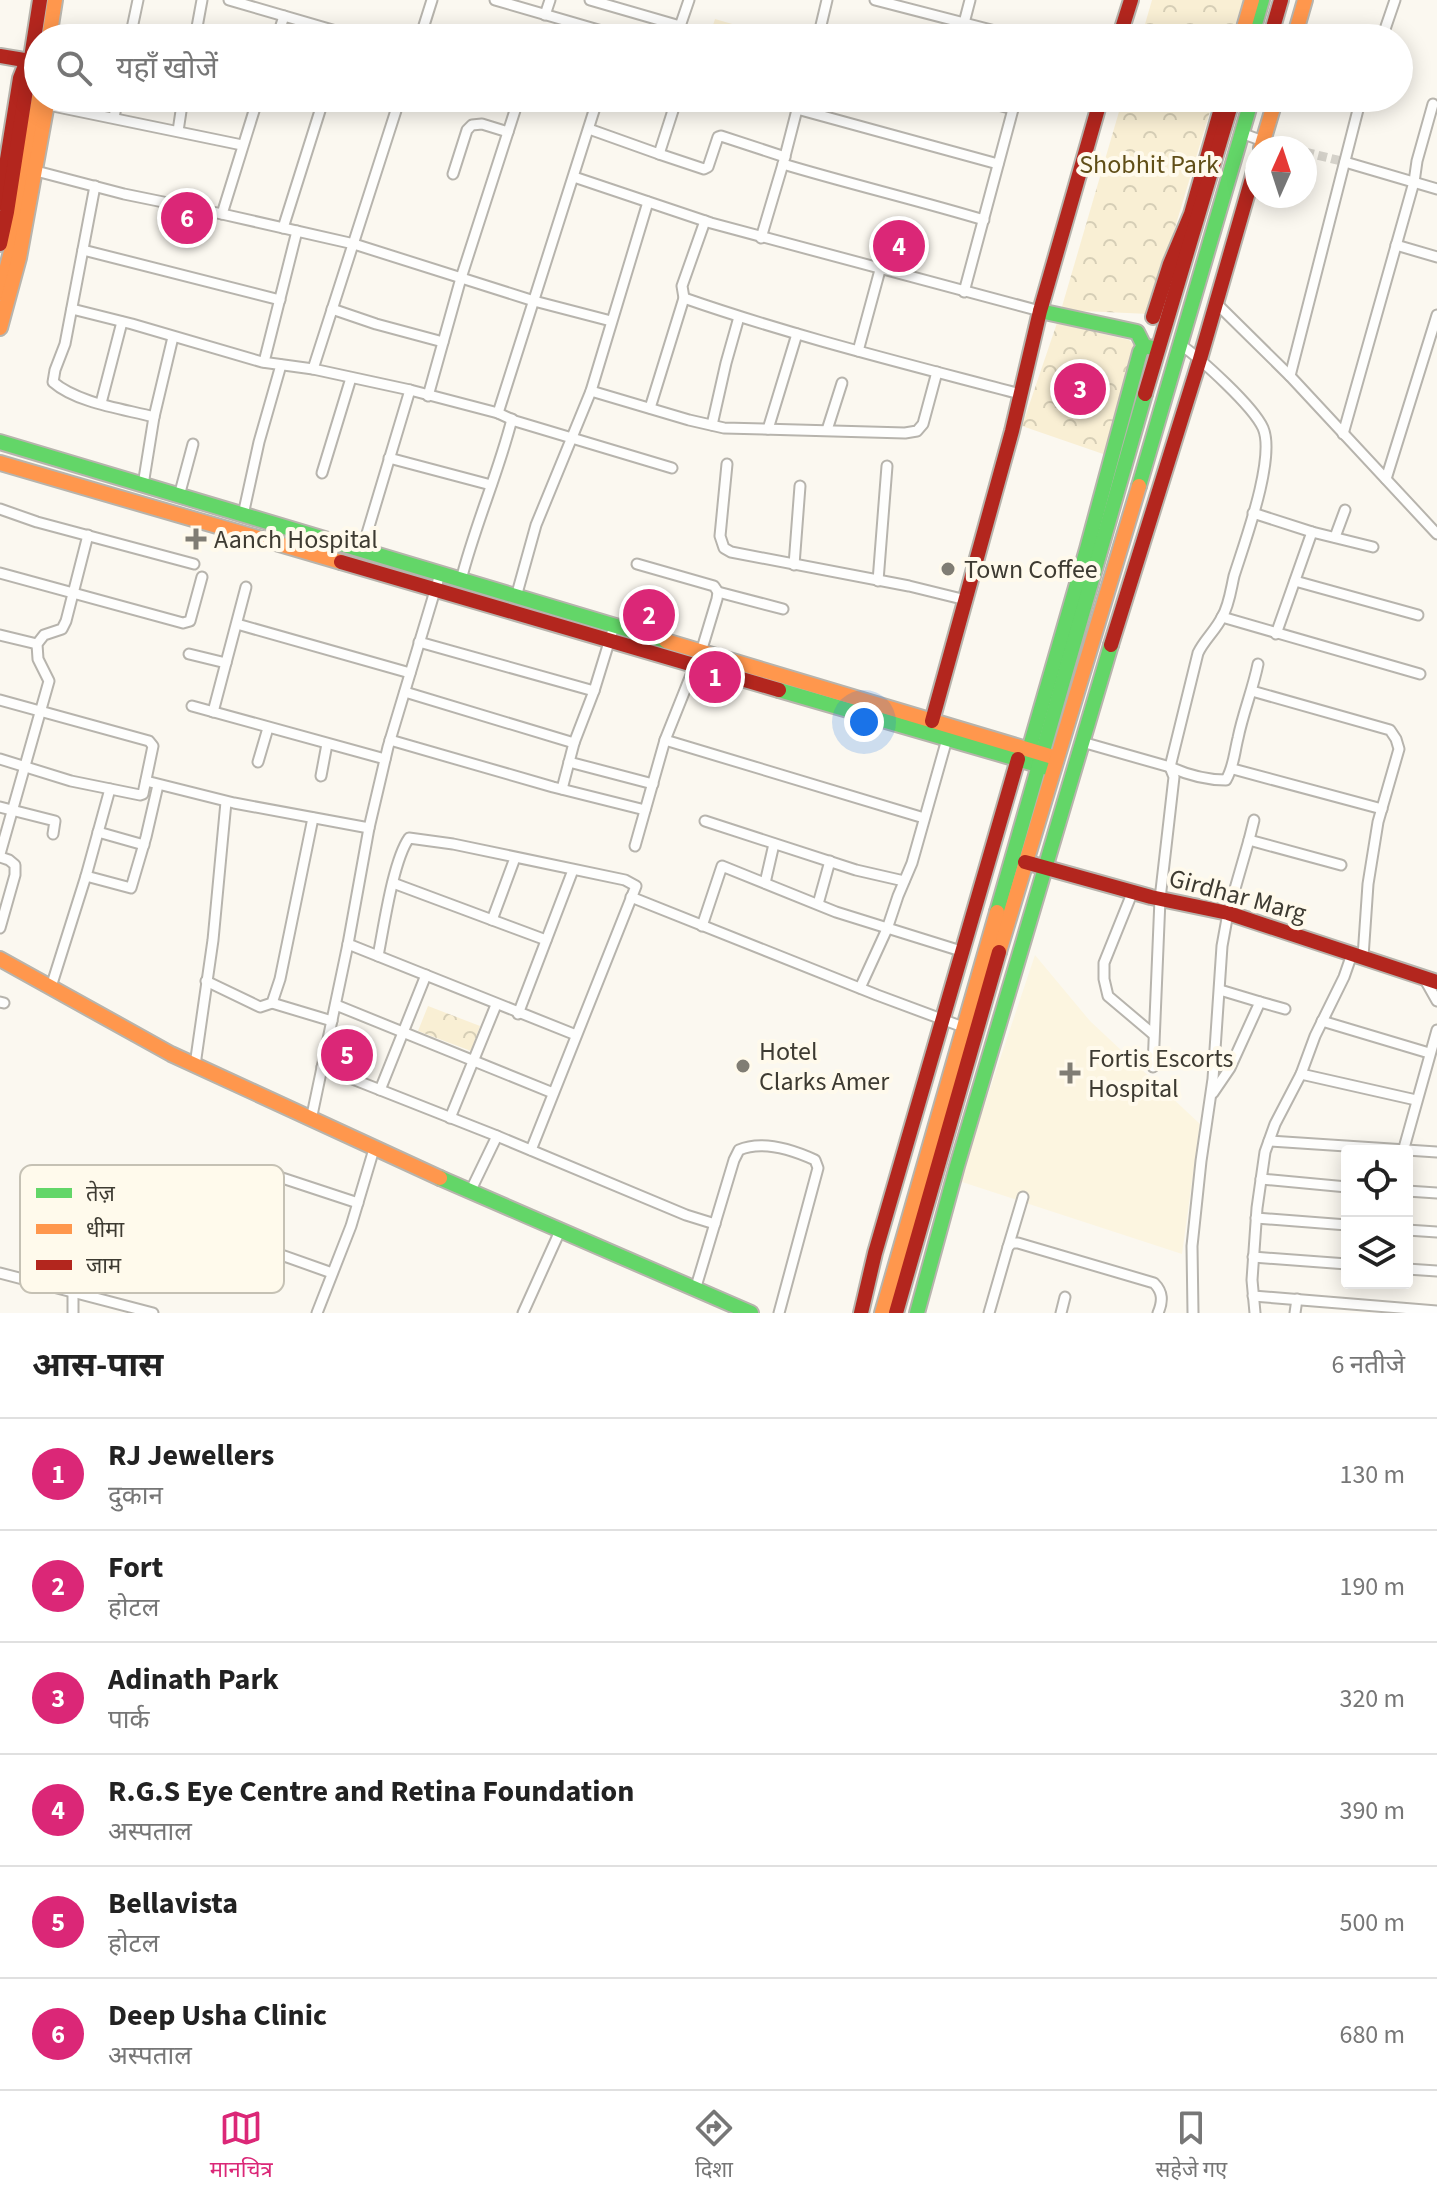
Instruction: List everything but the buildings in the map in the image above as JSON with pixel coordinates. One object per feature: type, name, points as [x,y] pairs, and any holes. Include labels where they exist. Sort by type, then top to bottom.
[{"type":"street","points":[[36,24],[40,0]]},
{"type":"street","points":[[51,24],[55,0]]},
{"type":"street","points":[[133,24],[138,0]]},
{"type":"street","points":[[198,24],[202,0]]},
{"type":"street","points":[[229,0],[308,24]]},
{"type":"street","points":[[424,24],[432,0]]},
{"type":"street","points":[[495,0],[576,24]]},
{"type":"street","points":[[545,15],[550,0]]},
{"type":"street","points":[[590,0],[673,24]]},
{"type":"street","points":[[681,24],[689,0]]},
{"type":"street","points":[[821,24],[827,0]]},
{"type":"street","points":[[875,0],[894,2],[968,24]]},
{"type":"street","points":[[964,23],[970,0]]},
{"type":"street","points":[[1123,24],[1131,0]]},
{"type":"street","points":[[1245,24],[1252,0]]},
{"type":"street","points":[[1255,24],[1262,0]]},
{"type":"street","points":[[1274,24],[1281,0]]},
{"type":"street","points":[[1298,24],[1305,0]]},
{"type":"street","points":[[1387,24],[1395,0]]},
{"type":"street","points":[[281,24],[284,16]]},
{"type":"street","points":[[0,56],[24,60]]},
{"type":"street","points":[[0,203],[24,68]]},
{"type":"street","points":[[0,244],[24,99]]},
{"type":"street","points":[[1343,434],[1433,104]]},
{"type":"street","points":[[0,328],[13,244],[42,112]]},
{"type":"street","points":[[3,296],[19,258],[43,112]]},
{"type":"street","points":[[94,112],[242,145]]},
{"type":"street","points":[[114,117],[115,112]]},
{"type":"street","points":[[178,131],[181,112]]},
{"type":"street","points":[[222,214],[253,112]]},
{"type":"street","points":[[283,228],[320,112]]},
{"type":"street","points":[[313,369],[396,112]]},
{"type":"street","points":[[428,396],[461,278],[514,112]]},
{"type":"street","points":[[498,413],[594,112]]},
{"type":"street","points":[[659,154],[672,112]]},
{"type":"street","points":[[761,238],[796,112]]},
{"type":"street","points":[[808,112],[998,164]]},
{"type":"street","points":[[964,292],[1012,112]]},
{"type":"street","points":[[932,721],[1012,431],[1040,311],[1097,112]]},
{"type":"street","points":[[882,1313],[1151,347],[1170,264],[1184,248],[1220,112]]},
{"type":"street","points":[[1137,332],[1159,313],[1184,248],[1228,112]]},
{"type":"street","points":[[861,1313],[875,1253],[961,951],[1037,760],[1181,345],[1248,112]]},
{"type":"street","points":[[1264,136],[1272,112]]},
{"type":"street","points":[[1290,376],[1358,112]]},
{"type":"street","points":[[453,174],[469,127],[482,124],[508,132]]},
{"type":"street","points":[[589,129],[704,169],[708,167],[721,136],[840,181],[984,220]]},
{"type":"street","points":[[1241,133],[1247,136]]},
{"type":"street","points":[[1345,162],[1437,189]]},
{"type":"street","points":[[36,171],[354,244],[534,301],[611,321]]},
{"type":"street","points":[[574,177],[761,238],[964,292],[1137,332],[1151,347]]},
{"type":"street","points":[[95,186],[65,344],[53,382],[63,391],[154,417]]},
{"type":"street","points":[[516,597],[536,525],[591,391],[648,202]]},
{"type":"street","points":[[917,1313],[1045,867],[1245,202]]},
{"type":"street","points":[[650,408],[684,298],[682,286],[705,221]]},
{"type":"street","points":[[264,362],[297,231]]},
{"type":"street","points":[[1396,245],[1437,257]]},
{"type":"street","points":[[83,250],[280,300]]},
{"type":"street","points":[[858,351],[880,270]]},
{"type":"street","points":[[684,298],[797,334],[1020,394]]},
{"type":"street","points":[[72,309],[264,362],[410,390],[498,413],[672,468]]},
{"type":"street","points":[[332,309],[443,342]]},
{"type":"street","points":[[1214,309],[1290,376],[1437,534]]},
{"type":"street","points":[[1386,479],[1437,315]]},
{"type":"street","points":[[712,425],[739,317]]},
{"type":"street","points":[[101,403],[122,322]]},
{"type":"street","points":[[768,429],[797,334]]},
{"type":"street","points":[[143,485],[154,417],[173,337]]},
{"type":"street","points":[[1153,1067],[1160,899],[1174,777],[1170,767],[1198,653],[1222,617],[1253,513],[1266,442],[1256,417],[1202,351],[1181,345]]},
{"type":"street","points":[[243,515],[259,442],[281,365]]},
{"type":"street","points":[[591,391],[724,428],[917,431],[923,424],[937,372]]},
{"type":"street","points":[[322,473],[351,378]]},
{"type":"street","points":[[827,430],[842,383]]},
{"type":"street","points":[[362,550],[410,390]]},
{"type":"street","points":[[461,580],[512,419]]},
{"type":"street","points":[[0,442],[516,597],[612,633]]},
{"type":"street","points":[[179,496],[193,444]]},
{"type":"street","points":[[389,458],[491,485]]},
{"type":"street","points":[[0,463],[436,589],[612,633],[932,721],[1037,760]]},
{"type":"street","points":[[727,464],[720,536],[724,548],[731,552],[966,600]]},
{"type":"street","points":[[878,581],[887,466]]},
{"type":"street","points":[[794,565],[800,486]]},
{"type":"street","points":[[0,509],[194,564]]},
{"type":"street","points":[[1335,537],[1345,510]]},
{"type":"street","points":[[1253,513],[1373,547]]},
{"type":"street","points":[[1276,634],[1312,532]]},
{"type":"street","points":[[0,928],[15,865],[0,856],[49,681],[38,659],[37,644],[44,635],[62,629],[88,535]]},
{"type":"street","points":[[637,564],[699,580],[714,586],[718,592],[783,609]]},
{"type":"street","points":[[0,573],[187,623],[202,577]]},
{"type":"street","points":[[311,1120],[385,759],[440,574]]},
{"type":"street","points":[[1295,581],[1418,615]]},
{"type":"street","points":[[213,712],[246,587]]},
{"type":"street","points":[[635,846],[665,740],[698,658],[718,592]]},
{"type":"street","points":[[1222,617],[1420,674]]},
{"type":"street","points":[[237,624],[410,673]]},
{"type":"street","points":[[562,789],[574,743],[612,633]]},
{"type":"street","points":[[0,635],[37,644]]},
{"type":"street","points":[[419,642],[594,691]]},
{"type":"street","points":[[189,654],[226,663]]},
{"type":"street","points":[[698,658],[947,739],[1037,760]]},
{"type":"street","points":[[1082,742],[1186,774],[1226,780],[1233,769],[1238,737],[1258,664]]},
{"type":"street","points":[[1252,691],[1390,730],[1399,749],[1378,822],[1358,955],[1322,1021],[1265,1152],[1253,1257],[1255,1313]]},
{"type":"street","points":[[405,692],[574,743]]},
{"type":"street","points":[[0,700],[149,741],[153,746],[143,794],[140,795],[0,759]]},
{"type":"street","points":[[192,706],[385,759]]},
{"type":"street","points":[[258,762],[268,728]]},
{"type":"street","points":[[860,988],[912,863],[947,739]]},
{"type":"street","points":[[390,740],[645,810]]},
{"type":"street","points":[[665,740],[924,818]]},
{"type":"street","points":[[321,776],[327,744]]},
{"type":"street","points":[[896,1313],[1025,862],[1037,760]]},
{"type":"street","points":[[569,762],[653,784]]},
{"type":"street","points":[[1233,769],[1382,809]]},
{"type":"street","points":[[146,781],[226,802],[369,828]]},
{"type":"street","points":[[86,876],[131,888],[158,785]]},
{"type":"street","points":[[51,987],[110,789]]},
{"type":"street","points":[[195,1065],[213,940],[226,802]]},
{"type":"street","points":[[0,807],[55,821],[53,834]]},
{"type":"street","points":[[272,1003],[280,979],[313,818]]},
{"type":"street","points":[[1193,1313],[1192,1246],[1211,1097],[1222,946],[1254,820]]},
{"type":"street","points":[[705,821],[904,881]]},
{"type":"street","points":[[98,832],[144,845]]},
{"type":"street","points":[[378,956],[393,883],[403,846],[409,838],[453,844],[625,880],[636,886],[531,1150]]},
{"type":"street","points":[[1249,840],[1341,865]]},
{"type":"street","points":[[765,883],[774,844]]},
{"type":"street","points":[[492,920],[515,858]]},
{"type":"street","points":[[818,904],[830,861]]},
{"type":"street","name":"Girdhar Marg","points":[[1025,862],[1160,899],[1228,913],[1431,980]]},
{"type":"street","points":[[702,926],[722,866],[887,929],[961,951]]},
{"type":"street","points":[[518,1014],[573,870]]},
{"type":"street","points":[[393,883],[546,940]]},
{"type":"street","points":[[1133,891],[1104,963],[1104,979],[1108,996],[1153,1034]]},
{"type":"street","points":[[631,897],[963,1027]]},
{"type":"street","points":[[348,944],[576,1035]]},
{"type":"street","points":[[0,959],[195,1065],[311,1120],[751,1313]]},
{"type":"street","points":[[380,1090],[426,975]]},
{"type":"street","points":[[1431,980],[1437,1001]]},
{"type":"street","points":[[206,981],[260,1007],[272,1003],[332,1021]]},
{"type":"street","points":[[1220,990],[1285,1009]]},
{"type":"street","points":[[1211,1097],[1230,1068],[1260,1002]]},
{"type":"street","points":[[336,1005],[553,1093]]},
{"type":"street","points":[[450,1118],[496,1005]]},
{"type":"street","points":[[1322,1021],[1429,1053]]},
{"type":"street","points":[[1405,1145],[1437,1030]]},
{"type":"street","points":[[322,1067],[658,1204],[715,1224]]},
{"type":"street","points":[[1301,1074],[1416,1100]]},
{"type":"street","points":[[470,1192],[497,1136]]},
{"type":"street","points":[[1269,1141],[1346,1145]]},
{"type":"street","points":[[695,1290],[739,1150],[750,1145],[802,1154],[815,1160],[818,1168],[779,1313]]},
{"type":"street","points":[[317,1313],[358,1203],[374,1149]]},
{"type":"street","points":[[1413,1149],[1437,1152]]},
{"type":"street","points":[[284,1179],[358,1203]]},
{"type":"street","points":[[1261,1179],[1341,1186]]},
{"type":"street","points":[[1413,1191],[1437,1193]]},
{"type":"street","points":[[989,1313],[1023,1197]]},
{"type":"street","points":[[1256,1218],[1341,1225]]},
{"type":"street","points":[[1413,1230],[1437,1232]]},
{"type":"street","points":[[523,1313],[560,1231]]},
{"type":"street","points":[[1008,1247],[1018,1243],[1154,1283],[1162,1296],[1158,1313]]},
{"type":"street","points":[[284,1256],[332,1273]]},
{"type":"street","points":[[1253,1257],[1341,1264]]},
{"type":"street","points":[[1413,1269],[1437,1271]]},
{"type":"street","points":[[0,1273],[20,1278]]},
{"type":"street","points":[[80,1293],[153,1313]]},
{"type":"street","points":[[1253,1296],[1437,1311]]},
{"type":"street","points":[[1061,1313],[1065,1297]]},
{"type":"street","points":[[1295,1313],[1297,1299]]},
{"type":"shaded area","name":"Fortis Escorts Hospital","points":[[1035,955],[1090,1021],[1200,1124],[1182,1254],[959,1181]]},
{"type":"green space","points":[[1152,0],[1243,0],[1235,24],[1145,24]]},
{"type":"green space","points":[[715,19],[732,24],[713,24]]},
{"type":"green space","name":"Shobhit Park","points":[[1119,112],[1210,112],[1149,314],[1061,310]]},
{"type":"green space","points":[[1057,323],[1129,340],[1135,346],[1106,455],[1022,426]]},
{"type":"green space","points":[[428,1006],[480,1026],[471,1051],[418,1031]]},
{"type":"tunnel","points":[[1317,155],[1345,162]]},
{"type":"traffic: fast","points":[[1255,24],[1262,0]]},
{"type":"traffic: fast","points":[[1139,486],[1248,112]]},
{"type":"traffic: fast","points":[[1040,311],[1137,332],[1144,346],[1153,348]]},
{"type":"traffic: fast","points":[[1027,757],[1144,346]]},
{"type":"traffic: fast","points":[[997,912],[1145,394]]},
{"type":"traffic: fast","points":[[0,442],[666,641]]},
{"type":"traffic: fast","points":[[917,1313],[957,1166],[1111,645]]},
{"type":"traffic: fast","points":[[779,690],[1048,768]]},
{"type":"traffic: fast","points":[[440,1178],[751,1313]]},
{"type":"traffic: slow","points":[[51,24],[55,0]]},
{"type":"traffic: slow","points":[[1245,24],[1252,0]]},
{"type":"traffic: slow","points":[[1298,24],[1305,0]]},
{"type":"traffic: slow","points":[[0,293],[13,244],[37,112]]},
{"type":"traffic: slow","points":[[0,328],[19,258],[45,112]]},
{"type":"traffic: slow","points":[[1265,136],[1272,112]]},
{"type":"traffic: slow","points":[[0,463],[341,562]]},
{"type":"traffic: slow","points":[[999,952],[1139,486]]},
{"type":"traffic: slow","points":[[666,641],[1053,757]]},
{"type":"traffic: slow","points":[[882,1313],[997,912]]},
{"type":"traffic: slow","points":[[0,959],[171,1054],[440,1178]]},
{"type":"traffic: jam","points":[[36,24],[40,0]]},
{"type":"traffic: jam","points":[[1123,24],[1131,0]]},
{"type":"traffic: jam","points":[[1274,24],[1281,0]]},
{"type":"traffic: jam","points":[[0,56],[24,60]]},
{"type":"traffic: jam","points":[[0,203],[24,68]]},
{"type":"traffic: jam","points":[[0,244],[24,103]]},
{"type":"traffic: jam","points":[[932,721],[1012,431],[1040,311],[1097,112]]},
{"type":"traffic: jam","points":[[1153,317],[1191,214],[1220,112]]},
{"type":"traffic: jam","points":[[1145,394],[1229,112]]},
{"type":"traffic: jam","points":[[1111,645],[1245,203]]},
{"type":"traffic: jam","points":[[341,562],[779,690]]},
{"type":"traffic: jam","points":[[861,1313],[875,1253],[1018,759]]},
{"type":"traffic: jam","points":[[1025,862],[1151,897],[1228,913],[1437,982]]},
{"type":"traffic: jam","points":[[896,1313],[999,952]]},
{"type":"place","name":"Deep Usha Clinic","points":[[187,218]]},
{"type":"place","name":"R.G.S Eye Centre and Retina Foundation","points":[[899,246]]},
{"type":"place","name":"Adinath Park","points":[[1080,389]]},
{"type":"place","name":"Aanch Hospital","points":[[196,539]]},
{"type":"place","name":"Town Coffee","points":[[948,569]]},
{"type":"place","name":"Fort","points":[[649,615]]},
{"type":"place","name":"RJ Jewellers","points":[[715,677]]},
{"type":"place","name":"Bellavista","points":[[347,1055]]},
{"type":"place","name":"Hotel Clarks Amer","points":[[743,1066]]},
{"type":"place","name":"Fortis Escorts Hospital","points":[[1070,1073]]}]
